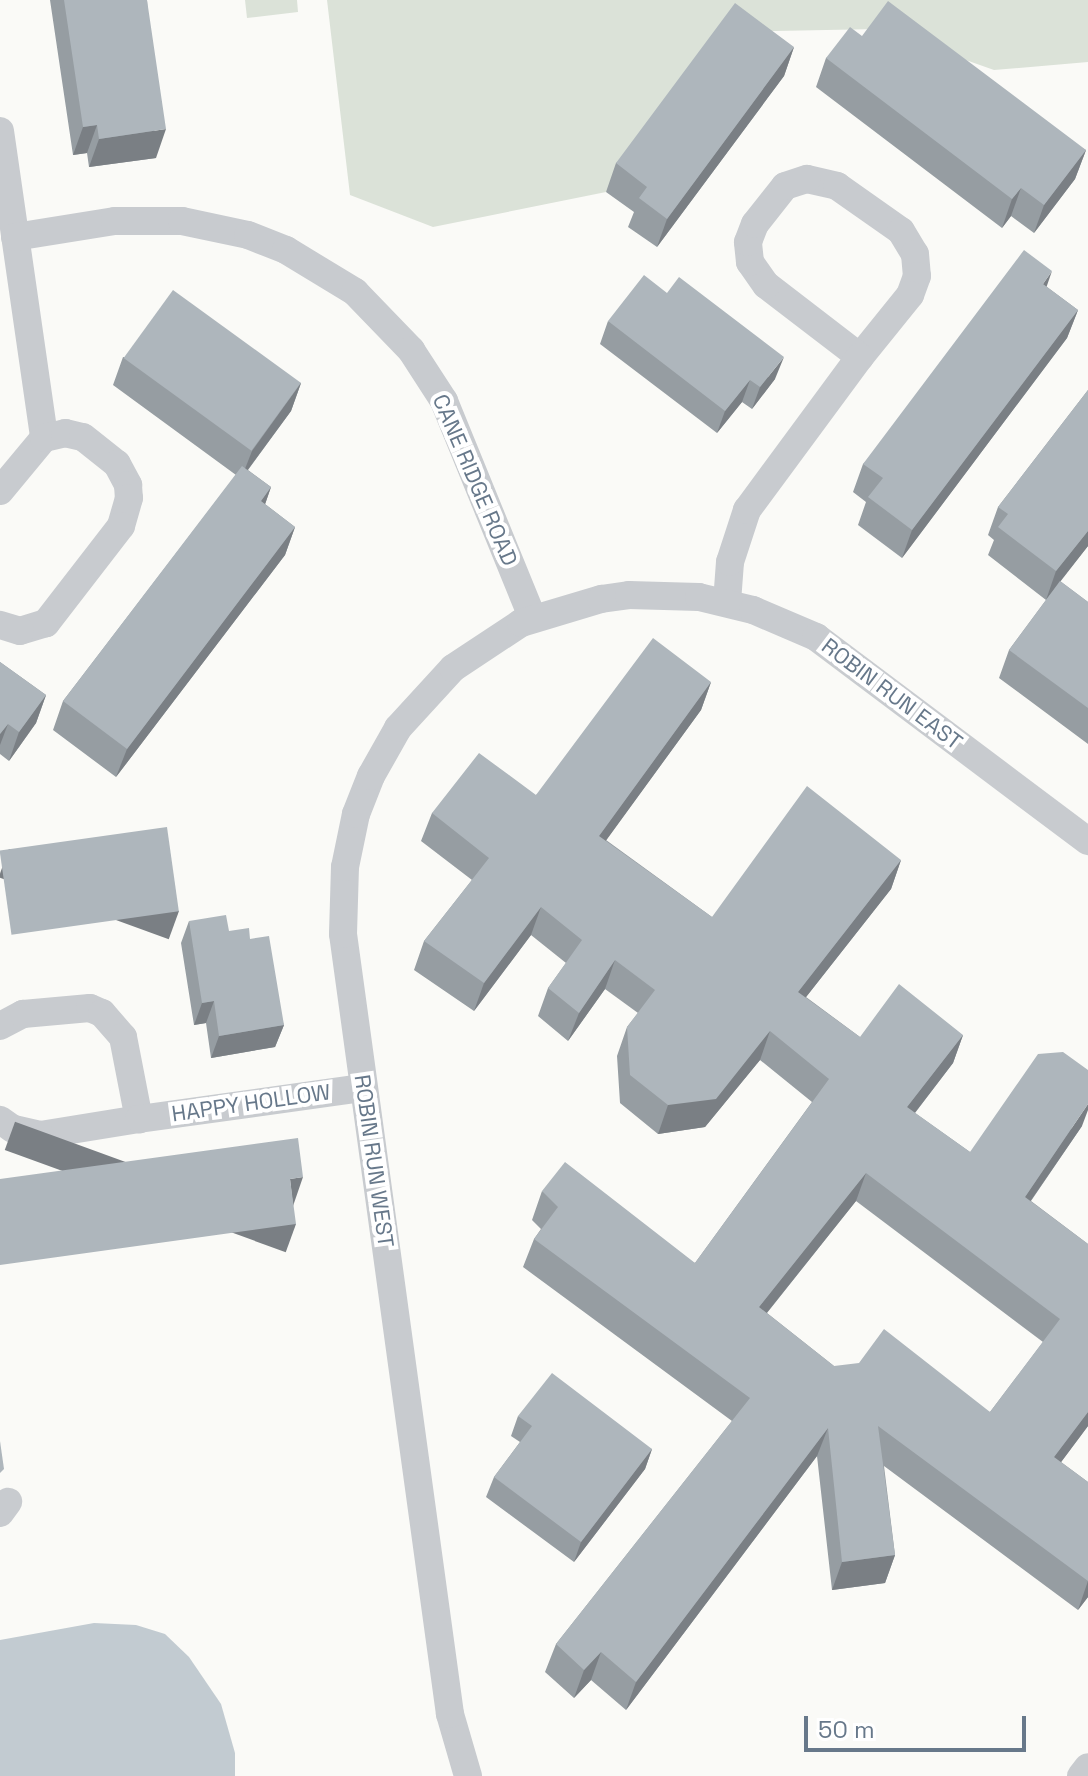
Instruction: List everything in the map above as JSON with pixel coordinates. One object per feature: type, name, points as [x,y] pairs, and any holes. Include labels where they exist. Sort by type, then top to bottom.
[{"type":"street","points":[[0,131],[44,438]]},
{"type":"street","points":[[727,602],[730,562],[747,510],[910,295],[917,276],[915,254],[905,235],[837,186],[799,180],[779,192],[755,224],[748,242],[750,262],[766,285],[860,357]]},
{"type":"street","name":"CANE RIDGE ROAD","points":[[15,237],[115,221],[182,221],[248,235],[286,250],[355,292],[411,350],[444,401],[533,619]]},
{"type":"street","points":[[0,491],[44,438],[65,433],[83,437],[117,464],[128,485],[127,512],[121,526],[46,623],[20,631],[0,625]]},
{"type":"street","name":"ROBIN RUN EAST","points":[[533,619],[573,605],[629,595],[699,597],[727,602],[792,625],[839,652],[1088,841]]},
{"type":"street","name":"ROBIN RUN WEST","points":[[468,1776],[450,1714],[363,1088],[342,907],[345,867],[356,814],[391,740],[433,688],[485,643],[533,619]]},
{"type":"street","points":[[0,1026],[23,1014],[90,1008],[102,1013],[123,1037],[139,1119]]},
{"type":"street","name":"HAPPY HOLLOW","points":[[0,1120],[13,1129],[40,1135],[363,1088]]},
{"type":"street","points":[[1081,1776],[1088,1767]]},
{"type":"shaded area","points":[[245,0],[297,0],[298,12],[247,18]]},
{"type":"shaded area","points":[[327,0],[1088,0],[1088,62],[994,70],[878,29],[725,32],[606,192],[433,227],[350,195]]},
{"type":"shaded area","points":[[94,1623],[136,1625],[165,1634],[189,1657],[221,1704],[235,1753],[235,1776],[0,1776],[0,1640]]},
{"type":"building","points":[[64,0],[147,0],[166,129],[99,139],[97,125],[83,127]]},
{"type":"building","points":[[888,1],[1086,150],[1044,205],[1021,188],[1012,199],[826,58],[850,27],[862,36]]},
{"type":"building","points":[[735,3],[794,47],[667,219],[639,198],[647,187],[616,163]]},
{"type":"building","points":[[1024,250],[1052,271],[1043,284],[1078,310],[912,530],[868,497],[883,478],[863,464]]},
{"type":"building","points":[[644,275],[667,293],[679,277],[784,357],[760,387],[750,380],[725,411],[608,321]]},
{"type":"building","points":[[173,290],[301,383],[251,451],[124,358]]},
{"type":"building","points":[[1088,390],[1088,531],[1056,571],[998,527],[1008,514],[998,507]]},
{"type":"building","points":[[242,466],[271,487],[261,501],[295,527],[127,749],[63,701]]},
{"type":"building","points":[[1060,581],[1088,602],[1088,708],[1009,650]]},
{"type":"building","points":[[653,638],[711,682],[599,836],[712,917],[807,786],[901,860],[798,992],[860,1037],[899,984],[963,1035],[907,1107],[970,1152],[1038,1054],[1063,1052],[1088,1070],[1088,1104],[1025,1197],[1088,1244],[1088,1412],[1054,1457],[1088,1482],[1088,1581],[878,1426],[895,1555],[842,1562],[828,1428],[636,1682],[601,1652],[584,1670],[556,1644],[750,1398],[534,1239],[558,1207],[542,1191],[565,1162],[695,1263],[829,1079],[770,1031],[716,1099],[668,1105],[630,1075],[627,1027],[655,990],[615,960],[579,1013],[548,988],[582,940],[541,907],[484,983],[424,941],[489,858],[432,813],[479,753],[536,795]],"holes":[[[866,1173],[1060,1319],[990,1412],[884,1329],[859,1363],[834,1366],[759,1307]]]},
{"type":"building","points":[[0,662],[46,695],[19,732],[8,724],[0,734]]},
{"type":"building","points":[[167,827],[179,911],[11,935],[0,850]]},
{"type":"building","points":[[226,915],[229,931],[249,928],[250,939],[269,936],[284,1025],[219,1036],[214,1001],[202,1003],[189,921]]},
{"type":"building","points":[[298,1138],[303,1177],[290,1179],[296,1224],[0,1265],[0,1179]]},
{"type":"building","points":[[552,1373],[652,1449],[581,1542],[494,1477],[532,1426],[518,1416]]},
{"type":"building","points":[[0,1441],[4,1469],[0,1473]]}]
